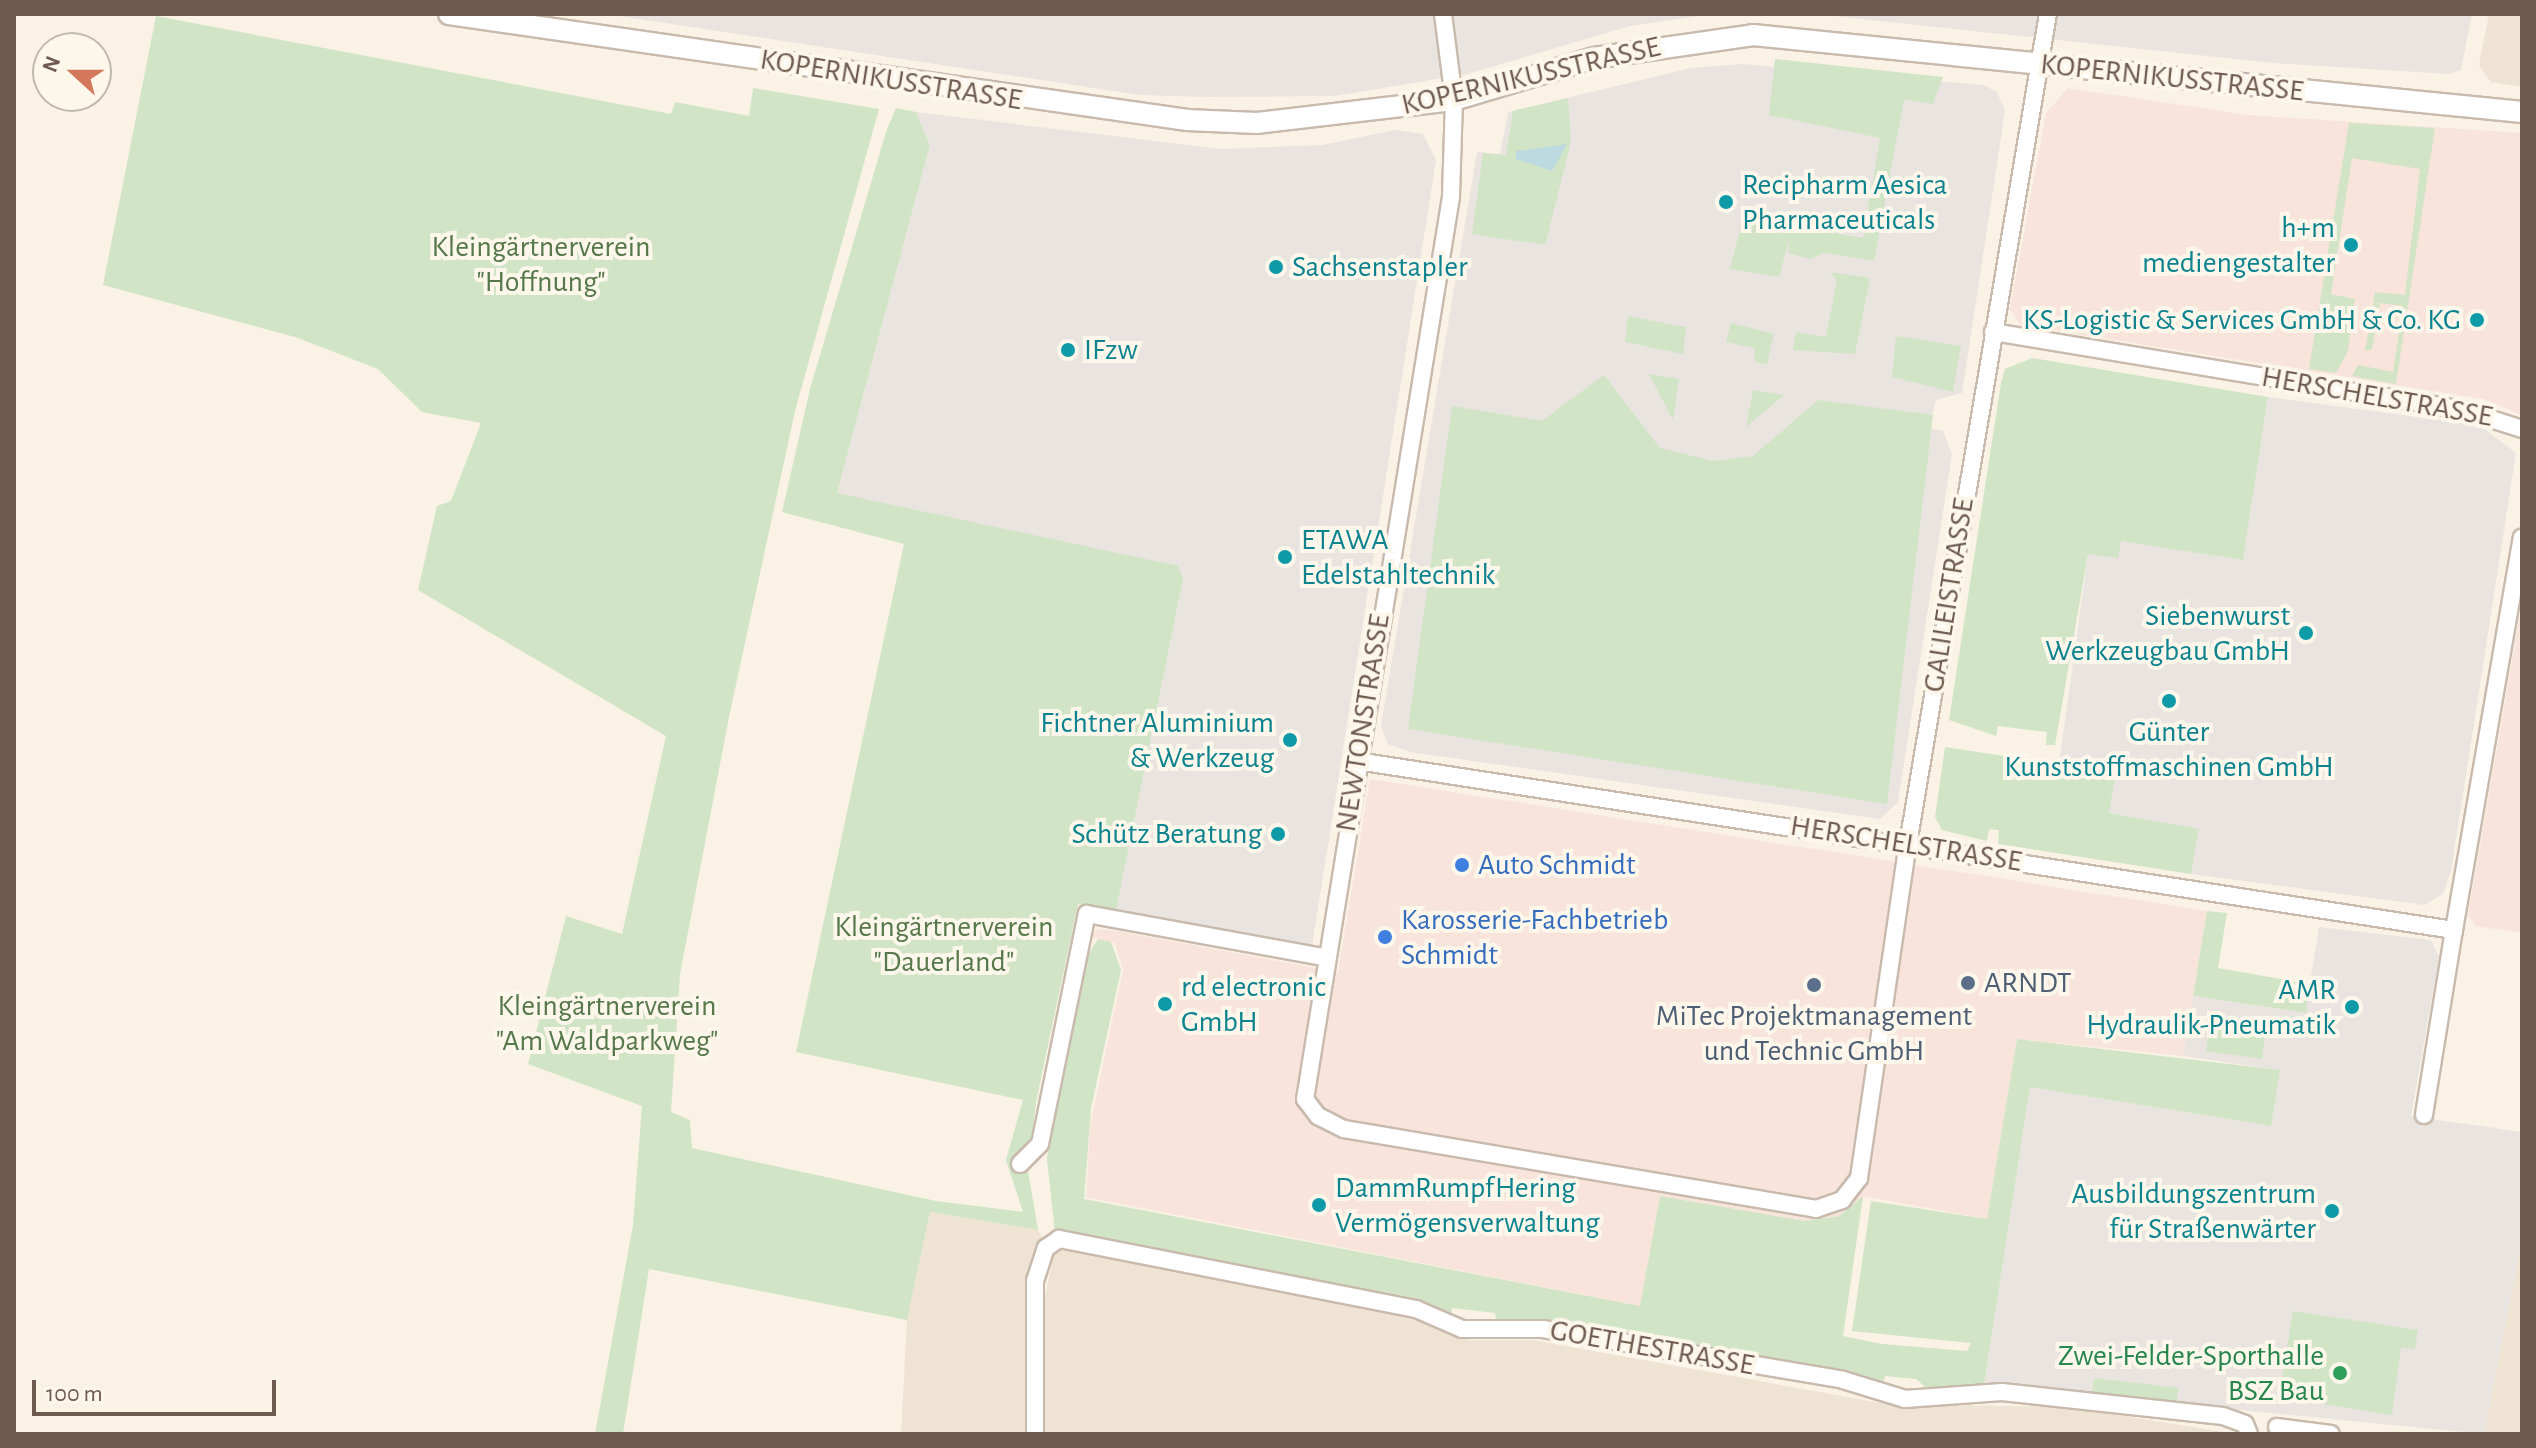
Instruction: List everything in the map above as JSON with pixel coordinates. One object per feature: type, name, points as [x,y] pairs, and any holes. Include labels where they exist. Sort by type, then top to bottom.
[{"type":"street","name":"KOPERNIKUSSTRASSE","points":[[449,14],[1129,115],[1257,123],[1454,100],[1594,58],[1753,35],[2522,112]]},
{"type":"street","name":"NEWTONSTRASSE","points":[[1443,14],[1454,100],[1451,197],[1324,957],[1305,1099],[1318,1116],[1344,1129],[1816,1209],[1842,1200],[1859,1178]]},
{"type":"street","name":"GALILEISTRASSE","points":[[1859,1178],[1908,844],[2048,14]]},
{"type":"street","name":"HERSCHELSTRASSE","points":[[1993,332],[2460,409],[2522,429]]},
{"type":"street","points":[[2424,1115],[2522,538]]},
{"type":"street","name":"HERSCHELSTRASSE","points":[[1357,761],[2454,930]]},
{"type":"street","points":[[1020,1164],[1040,1144],[1087,914],[1324,957]]},
{"type":"street","name":"GOETHESTRASSE","points":[[1035,1434],[1031,1319],[1035,1281],[1053,1241],[1370,1299],[1462,1329],[1543,1329],[1843,1380],[1905,1399],[2002,1392],[2223,1416],[2245,1424],[2249,1434]]},
{"type":"street","points":[[2277,1427],[2331,1434]]},
{"type":"shaded area","points":[[606,14],[1712,14],[1630,26],[1467,74],[1335,96],[1208,97],[1140,95]]},
{"type":"shaded area","points":[[1815,14],[2472,14],[2461,70],[2449,74],[2273,63]]},
{"type":"shaded area","points":[[2489,14],[2522,14],[2522,87],[2491,82],[2479,65]]},
{"type":"shaded area","points":[[1742,64],[1983,85],[1997,92],[2005,111],[1962,393],[1936,400],[1929,428],[1943,431],[1952,454],[1898,802],[1880,819],[1410,752],[1388,744],[1381,726],[1477,152],[1500,154],[1508,112],[1691,68]]},
{"type":"shaded area","points":[[2068,88],[2248,115],[2522,133],[2522,415],[2483,399],[2020,325],[2010,309],[2046,113]]},
{"type":"shaded area","points":[[916,112],[1221,149],[1322,145],[1395,130],[1423,134],[1436,160],[1312,946],[1116,911],[1183,578],[837,493],[930,145]]},
{"type":"shaded area","points":[[2268,397],[2479,425],[2516,453],[2451,871],[2443,894],[2425,905],[2191,874],[2198,829],[2109,813],[2116,773],[2059,764],[2088,554],[2120,541],[2243,559]]},
{"type":"shaded area","points":[[2522,603],[2522,933],[2476,926],[2468,916]]},
{"type":"shaded area","points":[[1370,779],[2207,911],[2183,1056],[2017,1039],[1987,1219],[1863,1196],[1839,1216],[1805,1221],[1660,1196],[1640,1306],[1086,1197],[1090,1126],[1123,970],[1115,943],[1091,937],[1097,929],[1111,930],[1338,972]]},
{"type":"shaded area","points":[[2319,927],[2431,940],[2439,957],[2411,1116],[2522,1132],[2522,1240],[2484,1434],[1984,1385],[2030,1087],[2271,1126],[2279,1070],[2183,1056],[2193,996],[2305,1013]]},
{"type":"shaded area","points":[[930,1212],[1038,1230],[1044,1240],[1026,1278],[1027,1434],[901,1434],[907,1320]]},
{"type":"shaded area","points":[[2522,1240],[2522,1434],[2484,1434]]},
{"type":"shaded area","points":[[1064,1247],[1426,1318],[1469,1340],[1533,1340],[1886,1404],[2066,1407],[2237,1434],[1044,1434],[1040,1318],[1055,1251]]},
{"type":"green space","points":[[156,16],[671,114],[675,102],[749,116],[753,88],[879,109],[795,411],[729,717],[680,974],[671,1112],[690,1120],[692,1148],[936,1201],[1023,1212],[1006,1160],[1023,1100],[796,1052],[904,544],[782,512],[810,389],[886,132],[896,108],[916,112],[930,145],[837,493],[1178,566],[1183,578],[1116,911],[1078,904],[1036,1102],[1028,1171],[1038,1230],[930,1212],[907,1320],[649,1269],[623,1434],[595,1434],[633,1225],[642,1106],[528,1064],[566,916],[622,934],[666,736],[418,590],[437,506],[451,501],[481,423],[422,412],[378,369],[295,337],[103,285]]},
{"type":"green space","points":[[1775,59],[1943,77],[1933,104],[1904,99],[1874,261],[1824,253],[1810,259],[1788,253],[1790,237],[1779,277],[1730,269],[1743,218],[1863,238],[1880,138],[1769,115]]},
{"type":"green space","points":[[1568,98],[1571,142],[1545,245],[1472,234],[1483,153],[1506,155],[1513,111]]},
{"type":"green space","points":[[2349,123],[2435,128],[2396,384],[2352,376],[2358,365],[2393,372],[2403,306],[2380,303],[2372,349],[2365,351],[2375,292],[2405,295],[2420,169],[2352,158],[2331,294],[2355,299],[2348,351],[2336,373],[2309,369]]},
{"type":"green space","points":[[1830,272],[1870,278],[1855,354],[1793,350],[1796,332],[1826,337],[1837,280]]},
{"type":"green space","points":[[1628,316],[1686,327],[1683,354],[1625,342]]},
{"type":"green space","points":[[1731,323],[1774,334],[1767,364],[1755,362],[1754,348],[1726,342]]},
{"type":"green space","points":[[1896,336],[1961,346],[1953,392],[1892,377]]},
{"type":"green space","points":[[2032,358],[2268,397],[2243,560],[2121,541],[2118,558],[2088,554],[2055,745],[2046,745],[2047,732],[1998,726],[1996,736],[1949,720],[2001,383],[2005,369]]},
{"type":"green space","points":[[1649,374],[1679,379],[1673,420]]},
{"type":"green space","points":[[1604,375],[1660,448],[1713,461],[1753,456],[1818,400],[1933,415],[1887,804],[1408,729],[1452,406],[1542,421]]},
{"type":"green space","points":[[1753,390],[1784,395],[1746,427]]},
{"type":"green space","points":[[1945,747],[2116,773],[2109,813],[2199,829],[2191,874],[1998,844],[1999,830],[1989,829],[1987,841],[1942,830],[1935,817]]},
{"type":"green space","points":[[2207,911],[2227,913],[2218,968],[2309,984],[2306,1013],[2193,996]]},
{"type":"green space","points":[[1098,939],[1111,942],[1121,970],[1091,1108],[1084,1199],[1640,1306],[1660,1196],[1805,1221],[1839,1216],[1863,1196],[1843,1336],[1882,1344],[1967,1351],[1971,1343],[1852,1331],[1871,1201],[1987,1219],[2017,1039],[2280,1070],[2271,1126],[2030,1087],[1984,1385],[1930,1391],[1916,1379],[1885,1376],[1882,1389],[1824,1368],[1497,1325],[1495,1313],[1452,1308],[1451,1320],[1405,1296],[1055,1233],[1047,1159],[1052,1122],[1086,958]]},
{"type":"green space","points":[[2212,1014],[2267,1021],[2262,1059],[2206,1051]]},
{"type":"green space","name":"Zwei-Felder-Sporthalle BSZ Bau","points":[[2293,1311],[2418,1330],[2415,1349],[2401,1348],[2392,1415],[2279,1397]]},
{"type":"green space","points":[[2094,1378],[2179,1388],[2176,1402],[2092,1392]]},
{"type":"water","points":[[1567,144],[1552,171],[1516,159],[1516,151]]},
{"type":"place","name":"Recipharm Aesica Pharmaceuticals","points":[[1726,202]]},
{"type":"place","name":"h+m mediengestalter","points":[[2351,245]]},
{"type":"place","name":"Sachsenstapler","points":[[1276,267]]},
{"type":"place","name":"KS-Logistic & Services GmbH & Co. KG","points":[[2477,320]]},
{"type":"place","name":"IFzw","points":[[1068,350]]},
{"type":"place","name":"ETAWA Edelstahltechnik","points":[[1285,557]]},
{"type":"place","name":"Siebenwurst Werkzeugbau GmbH","points":[[2306,633]]},
{"type":"place","name":"Günter Kunststoffmaschinen GmbH","points":[[2169,701]]},
{"type":"place","name":"Fichtner Aluminium & Werkzeug","points":[[1290,740]]},
{"type":"place","name":"Schütz Beratung","points":[[1278,834]]},
{"type":"place","name":"Auto Schmidt","points":[[1462,865]]},
{"type":"place","name":"Karosserie-Fachbetrieb Schmidt","points":[[1385,937]]},
{"type":"place","name":"ARNDT","points":[[1968,983]]},
{"type":"place","name":"MiTec Projektmanagement und Technic GmbH","points":[[1814,985]]},
{"type":"place","name":"rd electronic GmbH","points":[[1165,1004]]},
{"type":"place","name":"AMR Hydraulik-Pneumatik","points":[[2352,1007]]},
{"type":"place","name":"DammRumpfHering Vermögensverwaltung","points":[[1319,1205]]},
{"type":"place","name":"Ausbildungszentrum für Straßenwärter","points":[[2332,1211]]},
{"type":"place","name":"Zwei-Felder-Sporthalle BSZ Bau","points":[[2340,1373]]},
{"type":"park label","name":"Kleingärtnerverein \"Hoffnung\"","points":[[541,264]]},
{"type":"park label","name":"Kleingärtnerverein \"Dauerland\"","points":[[944,944]]},
{"type":"park label","name":"Kleingärtnerverein \"Am Waldparkweg\"","points":[[607,1023]]}]
